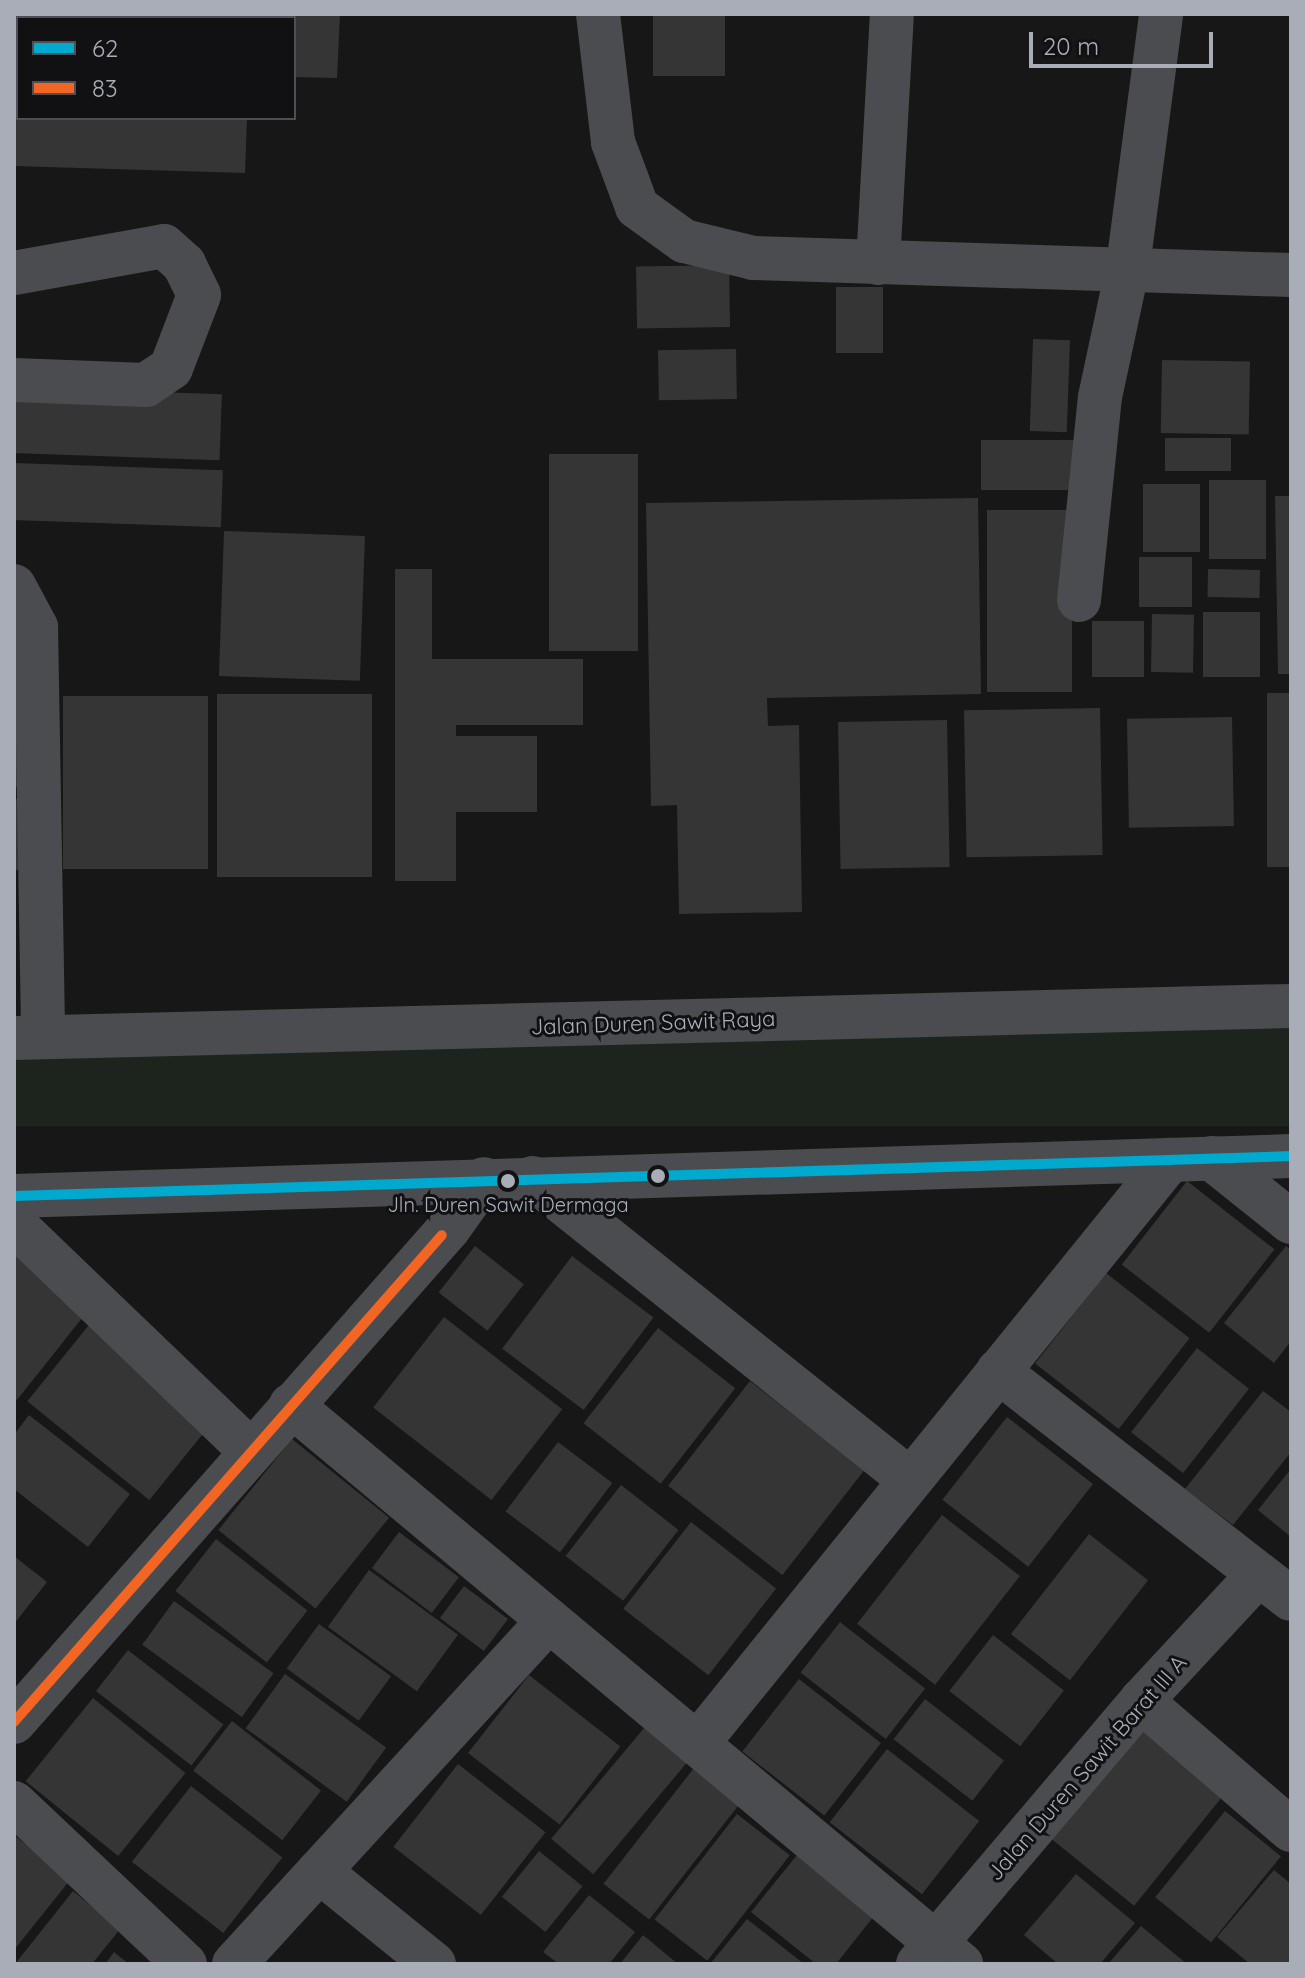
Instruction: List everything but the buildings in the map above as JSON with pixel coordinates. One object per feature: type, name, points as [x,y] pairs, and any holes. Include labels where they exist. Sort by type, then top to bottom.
[{"type":"street","points":[[598,14],[613,142],[637,207],[684,241],[740,254],[878,263],[1128,266],[1291,275]]},
{"type":"street","points":[[878,263],[892,14]]},
{"type":"street","points":[[1079,600],[1100,397],[1128,266],[1161,14]]},
{"type":"street","points":[[14,273],[164,246],[184,264],[199,295],[171,368],[146,385],[14,380]]},
{"type":"street","points":[[14,586],[36,627],[28,1037]]},
{"type":"street","name":"Jalan Duren Sawit Raya","points":[[28,1037],[1291,1006]]},
{"type":"street","points":[[14,1196],[1291,1156]]},
{"type":"street","points":[[1190,1159],[1291,1222]]},
{"type":"street","points":[[697,1744],[998,1371],[1190,1159]]},
{"type":"street","points":[[532,1178],[910,1480]]},
{"type":"street","points":[[14,1722],[449,1228],[484,1179]]},
{"type":"street","points":[[14,1224],[251,1451]]},
{"type":"street","points":[[998,1371],[1275,1586]]},
{"type":"street","points":[[291,1405],[697,1744],[938,1957]]},
{"type":"street","name":"Jalan Duren Sawit Barat III A","points":[[938,1957],[1141,1701],[1275,1586]]},
{"type":"street","points":[[234,1964],[549,1620]]},
{"type":"street","points":[[1141,1701],[1290,1826]]},
{"type":"street","points":[[14,1803],[185,1964]]},
{"type":"street","points":[[319,1871],[434,1964]]},
{"type":"shaded area","points":[[14,1022],[1291,1022],[1291,1126],[14,1126]]},
{"type":"transit line","name":"62","points":[[14,1196],[1291,1156]]},
{"type":"transit line","name":"83","points":[[14,1722],[442,1235]]},
{"type":"place","name":"Jln. Duren Sawit Dermaga","points":[[508,1181]]}]
